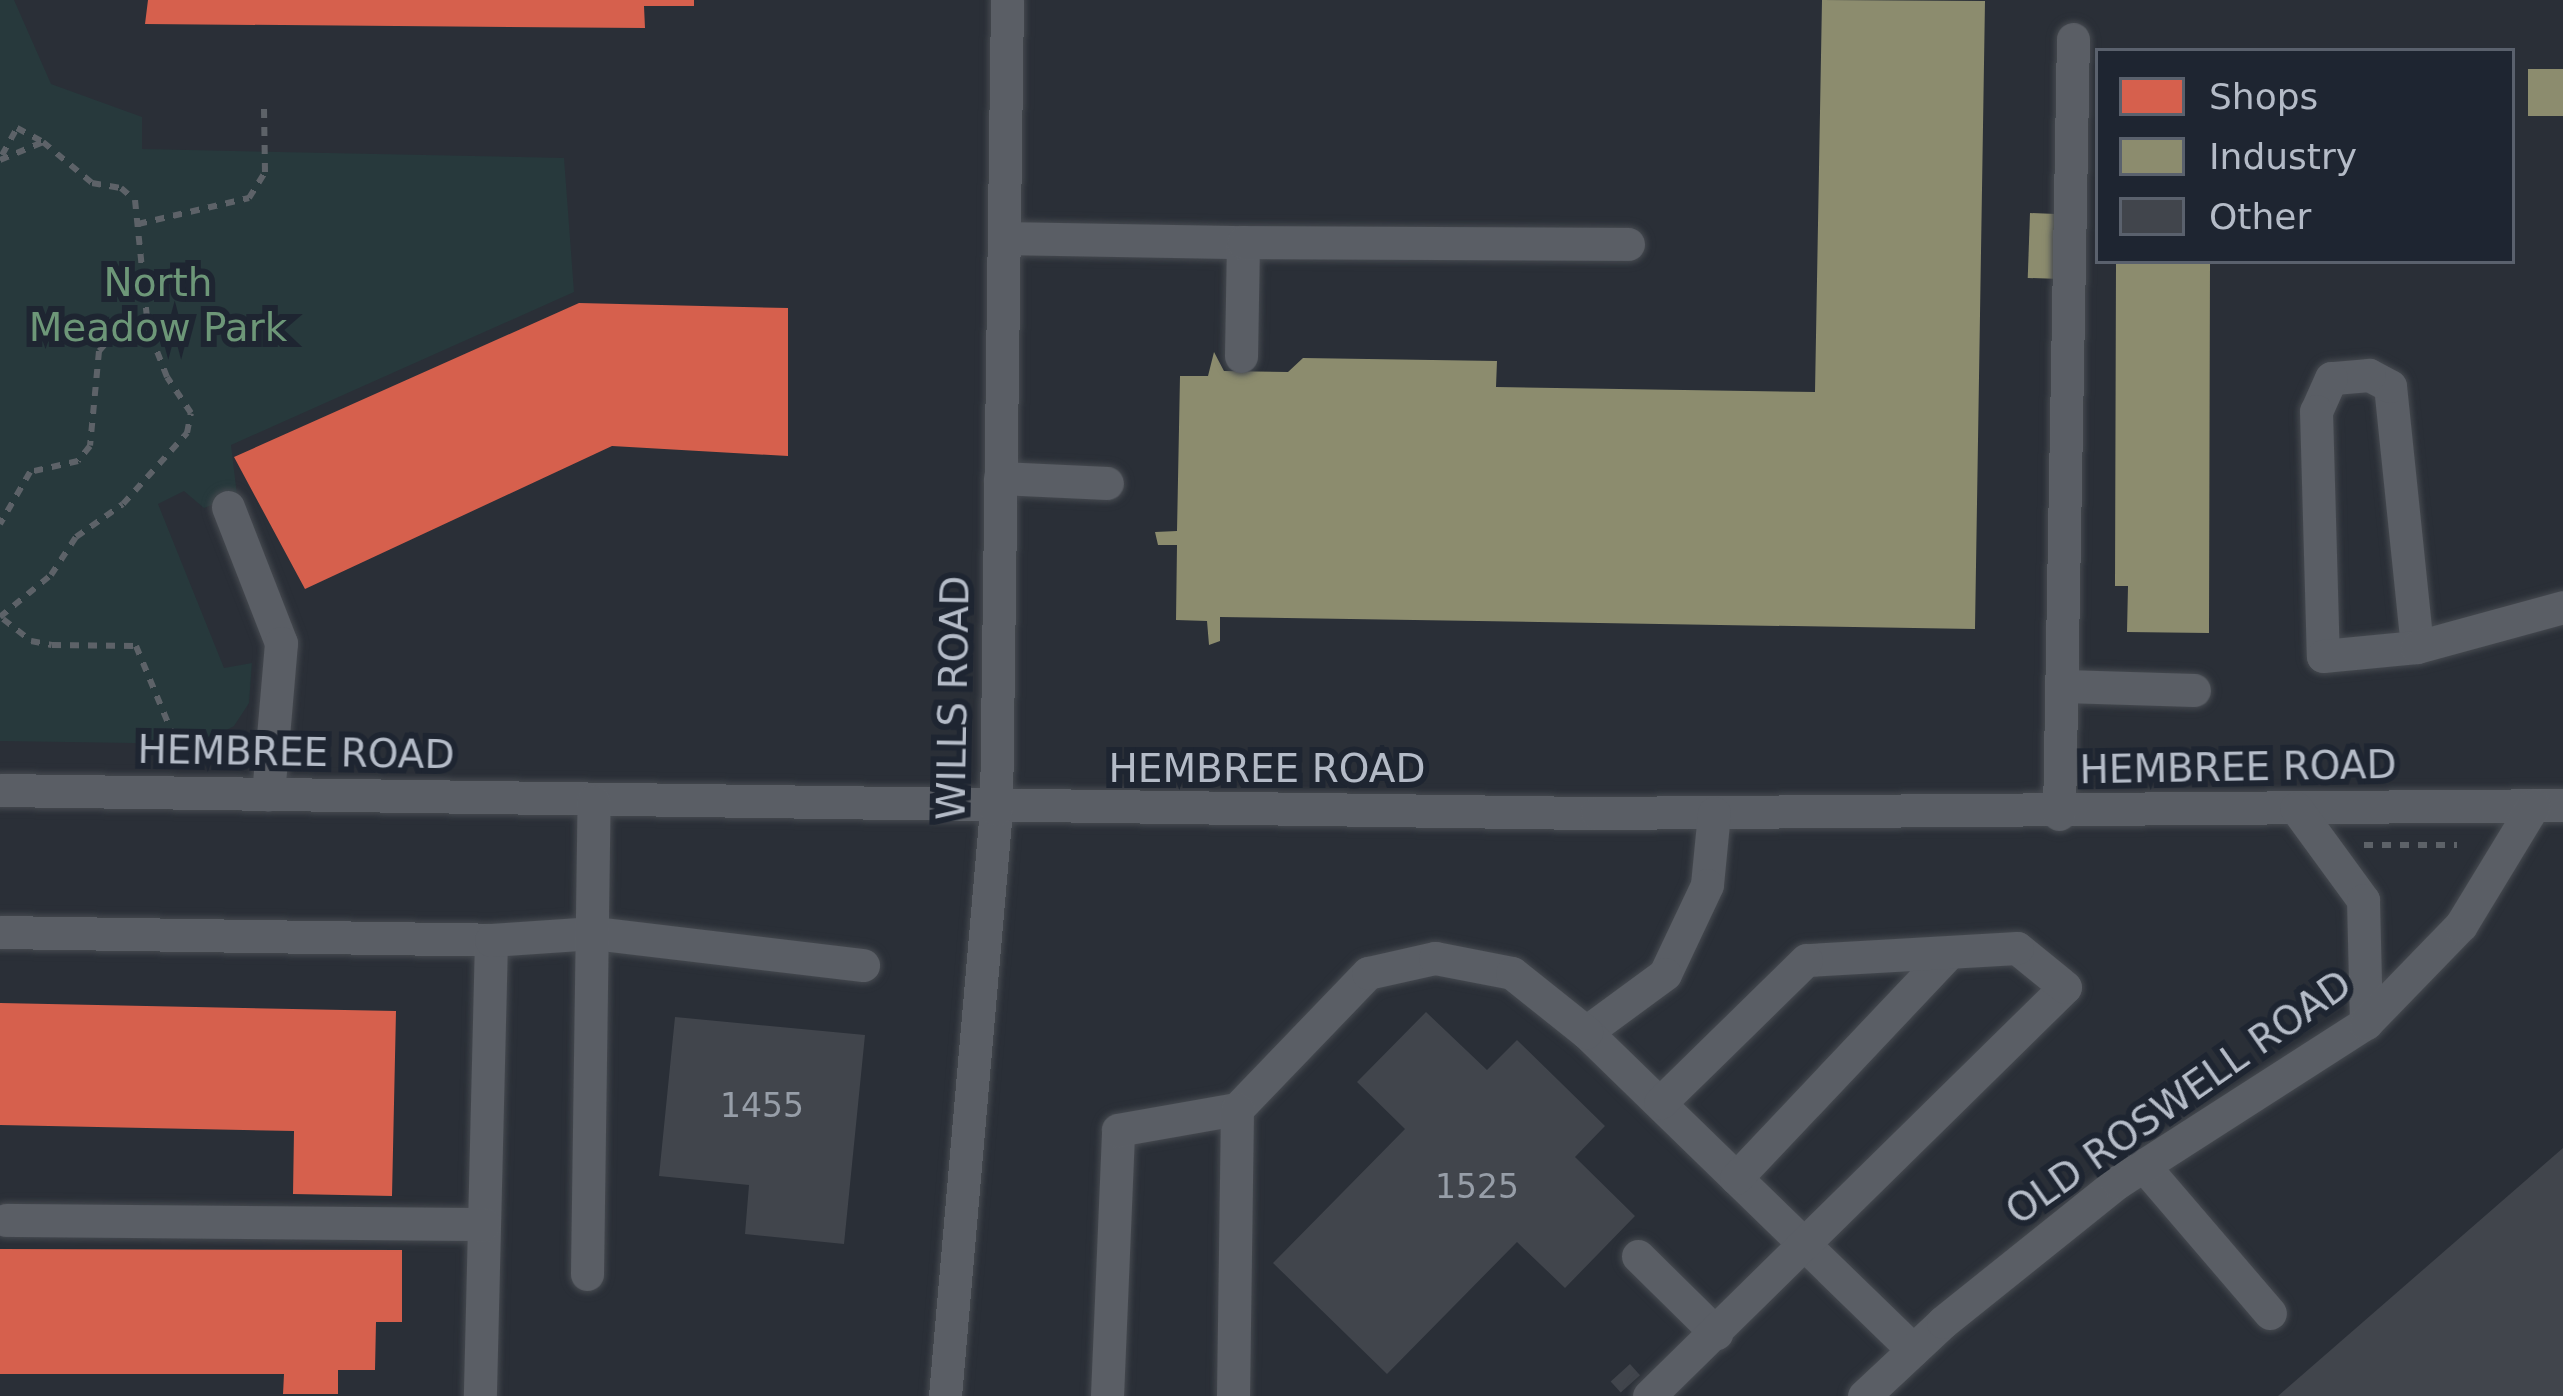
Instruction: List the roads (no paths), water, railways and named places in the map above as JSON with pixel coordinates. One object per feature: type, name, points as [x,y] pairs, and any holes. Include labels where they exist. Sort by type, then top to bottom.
[{"type":"street","name":"WILLS ROAD","points":[[945,1396],[996,808],[1007,0]]},
{"type":"street","points":[[2059,814],[2065,686],[2073,39]]},
{"type":"street","points":[[1004,238],[1628,244]]},
{"type":"street","points":[[1241,356],[1243,242]]},
{"type":"street","points":[[2417,647],[2390,386],[2368,375],[2330,378],[2316,411],[2323,656],[2417,647],[2563,607]]},
{"type":"street","points":[[1000,478],[1107,483]]},
{"type":"street","points":[[228,507],[281,644],[268,794]]},
{"type":"street","points":[[2065,686],[2194,690]]},
{"type":"street","name":"HEMBREE ROAD","points":[[0,790],[996,808],[2059,814],[2548,805]]},
{"type":"street","points":[[586,1274],[594,801]]},
{"type":"street","name":"OLD ROSWELL ROAD","points":[[1864,1396],[1913,1350],[2143,1166],[2366,1023],[2461,925],[2548,805]]},
{"type":"street","points":[[2296,808],[2363,900],[2366,1023]]},
{"type":"street","points":[[1586,1032],[1665,974],[1707,885],[1714,812]]},
{"type":"street","points":[[0,932],[491,940],[594,933],[863,965]]},
{"type":"street","points":[[480,1396],[491,940]]},
{"type":"street","points":[[1649,1396],[1808,1248],[2065,987],[2017,948],[1806,960],[1660,1103]]},
{"type":"street","points":[[1736,1178],[1950,952]]},
{"type":"street","points":[[1107,1396],[1118,1130],[1237,1109],[1326,1007],[1368,973],[1435,958],[1512,973],[1586,1032],[1913,1350]]},
{"type":"street","points":[[1233,1396],[1237,1109]]},
{"type":"street","points":[[2143,1166],[2270,1313]]},
{"type":"street","points":[[6,1220],[484,1224]]},
{"type":"street","points":[[1637,1256],[1716,1334]]},
{"type":"park label","name":"North Meadow Park","points":[[158,306]]}]
